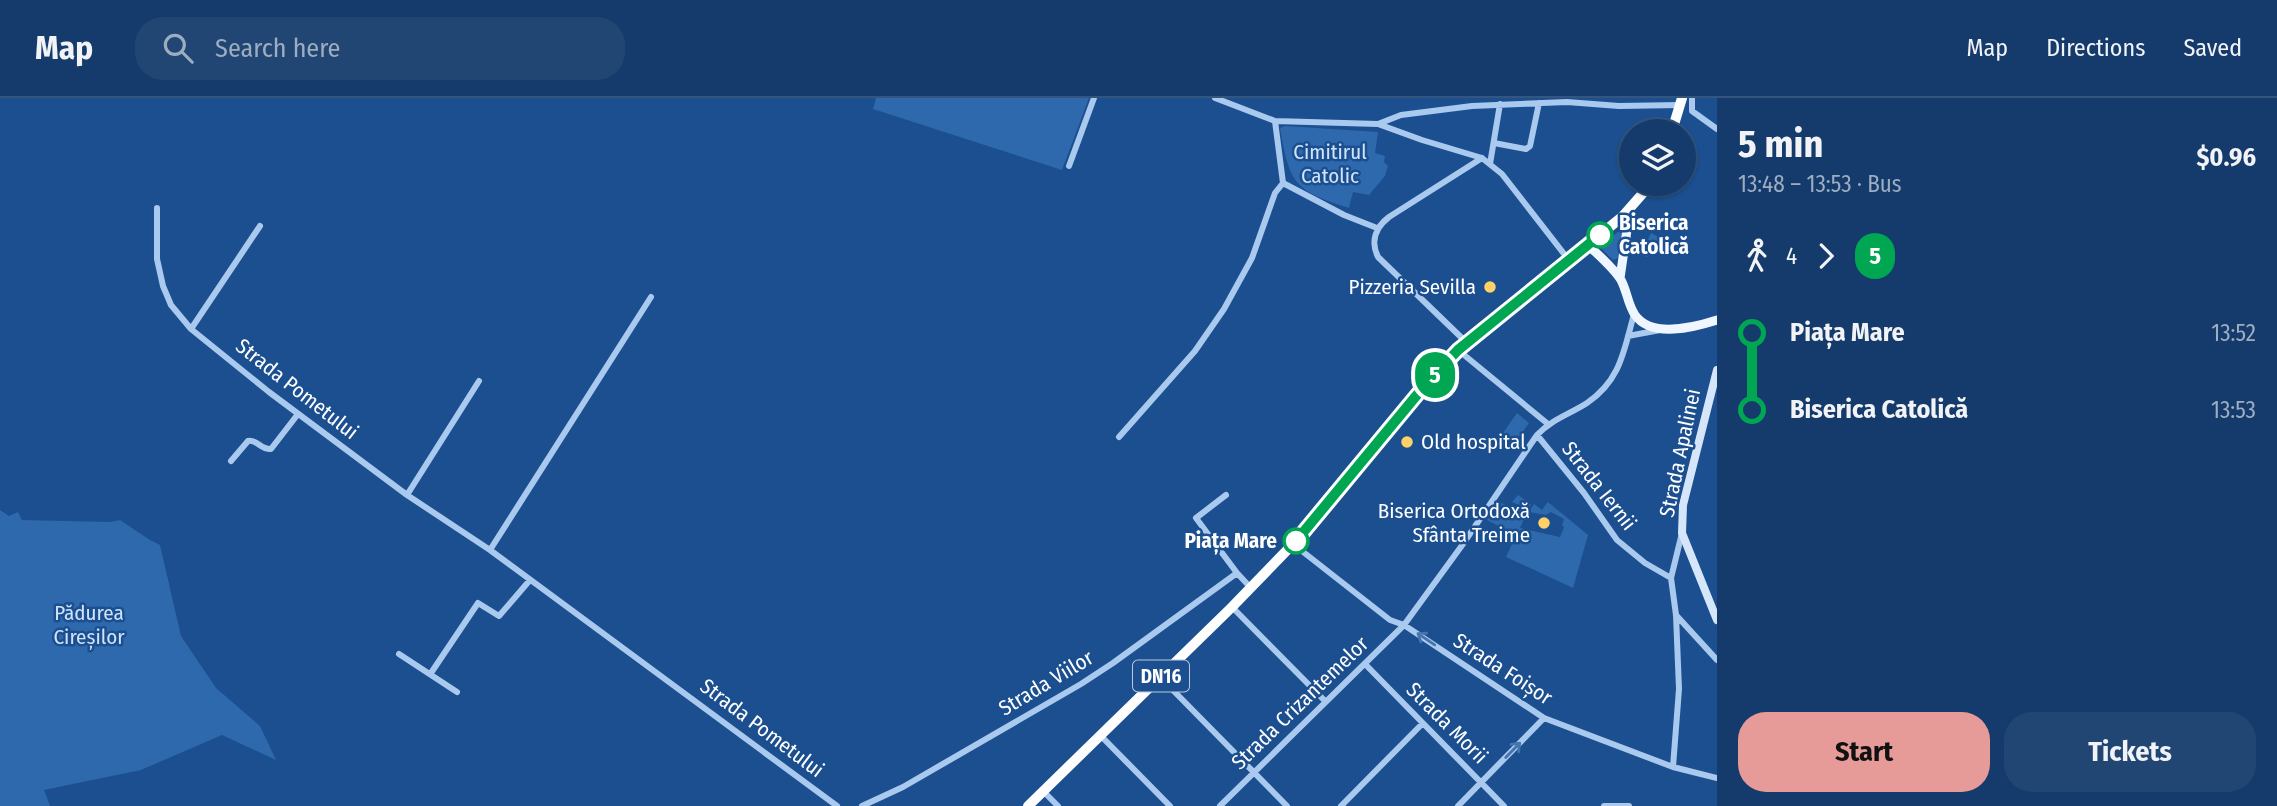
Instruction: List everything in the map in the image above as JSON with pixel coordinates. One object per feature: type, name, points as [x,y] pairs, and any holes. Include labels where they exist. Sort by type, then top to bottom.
[{"type":"highway","points":[[1676,119],[1681,102]]},
{"type":"highway","name":"DN16","points":[[1028,806],[1293,544],[1426,384],[1462,346],[1622,217],[1640,196]]},
{"type":"main road","points":[[1620,278],[1627,230],[1622,217]]},
{"type":"main road","points":[[1587,244],[1620,278],[1634,314],[1646,324],[1665,329],[1717,320]]},
{"type":"street","points":[[1069,166],[1094,98]]},
{"type":"street","points":[[1215,98],[1275,121],[1378,124],[1482,158],[1502,174],[1568,259]]},
{"type":"street","points":[[1692,98],[1692,111],[1717,129]]},
{"type":"street","points":[[1378,124],[1401,115],[1500,104],[1567,102],[1619,106],[1681,102]]},
{"type":"street","points":[[1494,143],[1526,149],[1530,146],[1539,103]]},
{"type":"street","points":[[1490,164],[1500,104]]},
{"type":"street","points":[[1119,437],[1188,360],[1224,309],[1252,258],[1275,193],[1283,183],[1275,121]]},
{"type":"street","points":[[1482,158],[1389,217],[1377,228],[1374,249],[1378,257],[1462,346],[1548,424]]},
{"type":"street","points":[[1283,183],[1377,228]]},
{"type":"street","name":"Strada Pometului","points":[[157,208],[157,259],[163,286],[171,304],[191,329],[298,414],[407,495],[490,550],[837,806]]},
{"type":"street","points":[[191,329],[260,226]]},
{"type":"street","points":[[490,550],[651,297]]},
{"type":"street","name":"Strada Crizantemelor","points":[[1220,806],[1404,625],[1537,435],[1548,424],[1587,403],[1610,382],[1619,366],[1634,314]]},
{"type":"street","points":[[1628,336],[1665,329]]},
{"type":"street","name":"Strada Apalinei","points":[[1717,370],[1684,505],[1682,533],[1717,621]]},
{"type":"street","points":[[407,495],[479,381]]},
{"type":"street","points":[[231,461],[248,441],[254,441],[264,449],[271,449],[298,414]]},
{"type":"street","name":"Strada Iernii","points":[[1537,435],[1584,493],[1617,540],[1645,563],[1671,578]]},
{"type":"street","points":[[1226,495],[1196,518],[1237,573],[1251,587]]},
{"type":"street","points":[[1673,767],[1679,689],[1676,615],[1671,578],[1682,533]]},
{"type":"street","name":"Strada Foișor","points":[[1293,544],[1390,620],[1404,625],[1544,719],[1673,767],[1717,778]]},
{"type":"street","name":"Strada Viilor","points":[[862,806],[903,788],[1081,684],[1237,573]]},
{"type":"street","points":[[431,673],[478,603],[499,616],[530,580]]},
{"type":"street","points":[[1232,607],[1325,701]]},
{"type":"street","points":[[1676,615],[1717,660]]},
{"type":"street","points":[[399,654],[457,692]]},
{"type":"street","name":"Strada Morii","points":[[1365,664],[1504,806]]},
{"type":"street","points":[[1160,677],[1287,806]]},
{"type":"street","points":[[1458,806],[1544,719]]},
{"type":"street","points":[[1341,806],[1423,724]]},
{"type":"street","points":[[1100,735],[1170,806]]},
{"type":"street","points":[[1043,791],[1058,806]]},
{"type":"street","points":[[1604,806],[1629,806]]},
{"type":"green space","points":[[876,98],[1089,98],[1062,170],[873,109]]},
{"type":"green space","name":"Cimitirul Catolic","points":[[1285,126],[1378,132],[1375,153],[1385,156],[1384,162],[1388,166],[1385,176],[1369,195],[1353,192],[1349,208],[1316,196],[1305,190],[1291,173],[1280,128]]},
{"type":"green space","points":[[1619,231],[1623,236],[1618,258],[1613,260],[1600,247]]},
{"type":"green space","points":[[1651,233],[1673,245],[1672,251],[1665,249],[1664,254],[1649,252],[1648,257],[1637,255],[1640,243],[1646,244]]},
{"type":"green space","points":[[1517,413],[1529,423],[1516,441],[1503,433]]},
{"type":"green space","points":[[1518,495],[1531,504],[1520,528],[1560,537],[1564,519],[1551,512],[1546,515],[1529,512],[1534,504],[1542,510],[1548,502],[1588,535],[1573,588],[1506,557],[1516,535],[1487,520],[1499,502],[1517,510],[1519,505],[1512,502]]},
{"type":"green space","name":"Pădurea Cireșilor","points":[[0,510],[9,516],[18,512],[22,520],[120,520],[160,545],[181,636],[216,688],[260,726],[276,760],[222,735],[141,770],[44,790],[50,806],[0,806]]},
{"type":"bus line","name":"5","points":[[1296,541],[1426,384],[1458,350],[1600,235]]},
{"type":"place","name":"Biserica Catolică","points":[[1600,235]]},
{"type":"place","name":"Pizzeria Sevilla","points":[[1490,287]]},
{"type":"place","name":"Old hospital","points":[[1407,442]]},
{"type":"place","name":"Biserica Ortodoxă Sfânta Treime","points":[[1544,523]]},
{"type":"place","name":"Piața Mare","points":[[1296,541]]}]
